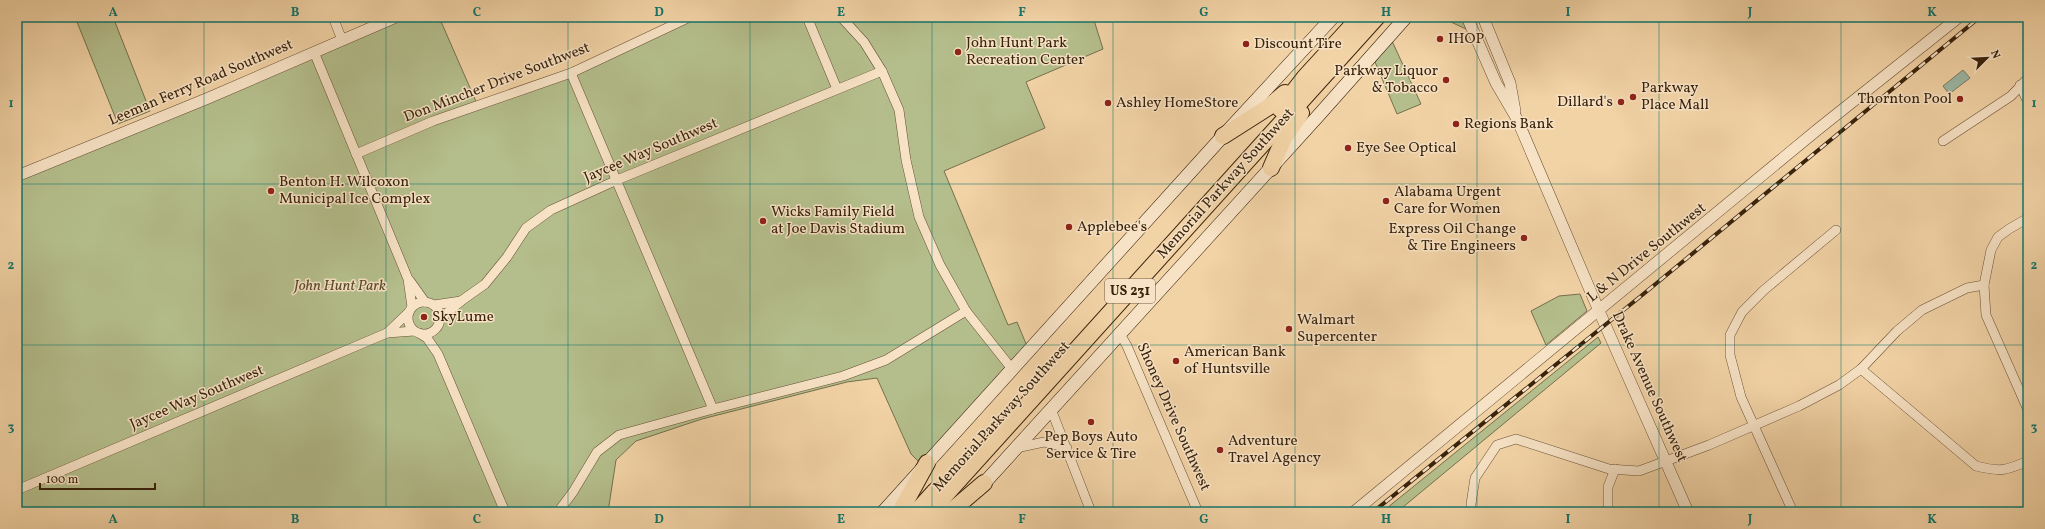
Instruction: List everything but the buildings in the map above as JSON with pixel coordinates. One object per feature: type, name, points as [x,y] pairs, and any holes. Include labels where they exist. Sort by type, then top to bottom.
[{"type":"highway","name":"Memorial Parkway Southwest","points":[[916,512],[1272,119],[1305,77],[1360,17]]},
{"type":"highway","name":"Memorial Parkway Southwest","points":[[930,512],[1377,17]]},
{"type":"highway","points":[[1271,168],[1284,138],[1329,69]]},
{"type":"highway","points":[[1223,136],[1267,108],[1305,77]]},
{"type":"highway","points":[[900,512],[927,463]]},
{"type":"highway","points":[[950,512],[984,483]]},
{"type":"main road","points":[[883,512],[1223,136],[1333,17]]},
{"type":"main road","points":[[958,512],[1271,168],[1406,17]]},
{"type":"street","points":[[332,17],[342,40]]},
{"type":"street","name":"Leeman Ferry Road Southwest","points":[[17,176],[396,17]]},
{"type":"street","name":"Don Mincher Drive Southwest","points":[[356,154],[433,121],[571,73],[690,17]]},
{"type":"street","points":[[807,17],[837,89]]},
{"type":"street","points":[[841,17],[864,42],[882,71],[899,110],[906,160],[919,217],[940,265],[966,311],[1012,369]]},
{"type":"street","name":"Drake Avenue Southwest","points":[[1466,17],[1492,73],[1517,119],[1599,311],[1688,512]]},
{"type":"street","name":"Drake Avenue Southwest","points":[[1483,17],[1508,78],[1517,119]]},
{"type":"street","name":"L & N Drive Southwest","points":[[1354,512],[1817,130],[1959,17]]},
{"type":"street","points":[[314,52],[408,278],[425,302]]},
{"type":"street","name":"Jaycee Way Southwest","points":[[440,320],[461,301],[486,284],[507,257],[526,228],[552,210],[617,180],[882,71]]},
{"type":"street","points":[[571,73],[713,409]]},
{"type":"street","points":[[1492,73],[1496,78],[1508,78]]},
{"type":"street","points":[[1944,141],[2011,96],[2028,78]]},
{"type":"street","points":[[2020,85],[2028,102]]},
{"type":"street","points":[[2028,218],[1998,237],[1991,250],[1984,285],[1986,315],[2028,410]]},
{"type":"street","points":[[1793,512],[1741,396],[1730,355],[1730,335],[1742,312],[1764,290],[1836,230]]},
{"type":"street","points":[[408,278],[410,309],[408,322],[417,332],[427,338],[438,354],[505,512]]},
{"type":"street","points":[[1471,512],[1470,504],[1475,478],[1497,445],[1516,439],[1615,469],[1639,471],[1754,426],[1839,386],[1861,369],[1897,331],[1922,310],[1967,288],[1984,285]]},
{"type":"street","name":"Jaycee Way Southwest","points":[[434,305],[461,301]]},
{"type":"street","points":[[410,309],[416,304],[425,302],[434,305],[437,309],[440,320],[435,329],[425,334],[417,332]]},
{"type":"street","name":"Jaycee Way Southwest","points":[[387,333],[410,309]]},
{"type":"street","points":[[558,512],[573,492],[597,452],[619,435],[713,409],[843,376],[886,360],[966,311]]},
{"type":"street","points":[[435,329],[438,354]]},
{"type":"street","name":"Jaycee Way Southwest","points":[[17,490],[387,333],[417,332]]},
{"type":"street","name":"Shoney Drive Southwest","points":[[1120,334],[1133,360],[1198,512]]},
{"type":"street","points":[[1861,369],[1976,466],[2007,470],[2028,461]]},
{"type":"street","points":[[1051,409],[1091,512]]},
{"type":"street","points":[[1016,448],[1044,442],[1067,448]]},
{"type":"street","points":[[1608,505],[1608,488],[1615,469]]},
{"type":"green space","points":[[75,17],[113,17],[150,111],[118,124]]},
{"type":"green space","name":"John Hunt Park","points":[[396,17],[439,17],[478,106],[571,73],[690,17],[1093,17],[1103,49],[1026,82],[1045,128],[944,171],[1008,325],[1017,322],[1029,351],[924,467],[911,454],[877,378],[847,382],[702,419],[636,441],[616,460],[608,512],[17,512],[17,176]]},
{"type":"green space","points":[[1440,17],[1461,17],[1466,29]]},
{"type":"green space","points":[[1392,41],[1421,104],[1397,114],[1375,62]]},
{"type":"green space","points":[[1580,294],[1587,311],[1546,345],[1531,311],[1559,296]]},
{"type":"green space","points":[[1598,337],[1601,343],[1397,512],[1382,512]]},
{"type":"shaded area","points":[[1963,70],[1970,78],[1949,94],[1943,86]]},
{"type":"railway","points":[[1373,512],[1641,296],[1980,17]]},
{"type":"place","name":"IHOP","points":[[1440,39]]},
{"type":"place","name":"Discount Tire","points":[[1246,44]]},
{"type":"place","name":"John Hunt Park Recreation Center","points":[[958,52]]},
{"type":"place","name":"Parkway Liquor & Tobacco","points":[[1446,80]]},
{"type":"place","name":"Parkway Place Mall","points":[[1633,97]]},
{"type":"place","name":"Thornton Pool","points":[[1960,99]]},
{"type":"place","name":"Dillard's","points":[[1621,102]]},
{"type":"place","name":"Ashley HomeStore","points":[[1108,103]]},
{"type":"place","name":"Regions Bank","points":[[1456,124]]},
{"type":"place","name":"Eye See Optical","points":[[1348,148]]},
{"type":"place","name":"Benton H. Wilcoxon Municipal Ice Complex","points":[[271,191]]},
{"type":"place","name":"Alabama Urgent Care for Women","points":[[1386,201]]},
{"type":"place","name":"Wicks Family Field at Joe Davis Stadium","points":[[763,221]]},
{"type":"place","name":"Applebee's","points":[[1069,227]]},
{"type":"place","name":"Express Oil Change & Tire Engineers","points":[[1524,238]]},
{"type":"place","name":"SkyLume","points":[[424,317]]},
{"type":"place","name":"Walmart Supercenter","points":[[1289,329]]},
{"type":"place","name":"American Bank of Huntsville","points":[[1176,361]]},
{"type":"place","name":"Pep Boys Auto Service & Tire","points":[[1091,422]]},
{"type":"place","name":"Adventure Travel Agency","points":[[1220,450]]}]
